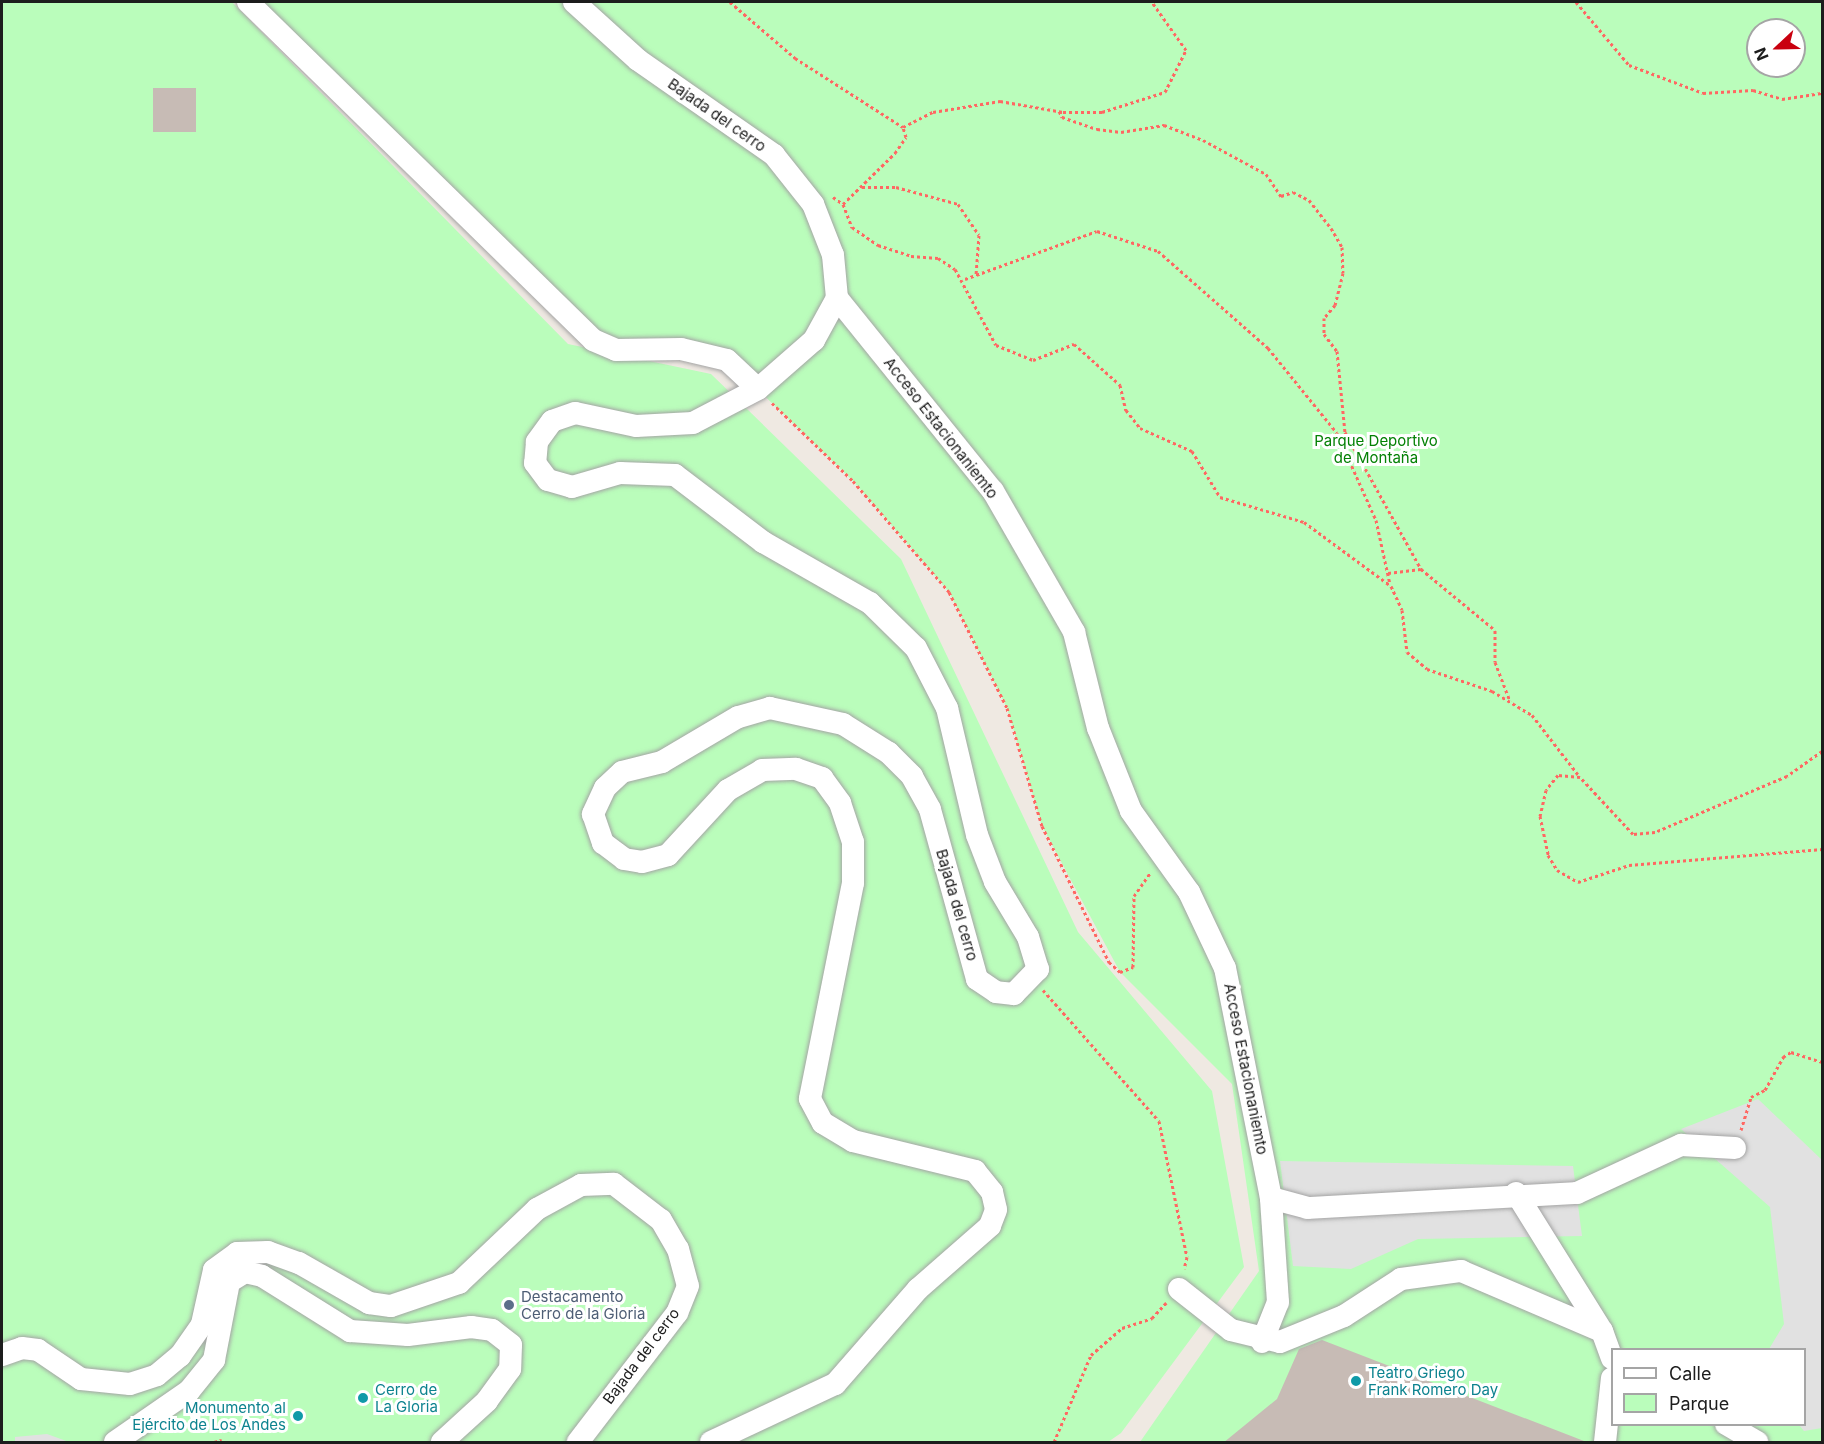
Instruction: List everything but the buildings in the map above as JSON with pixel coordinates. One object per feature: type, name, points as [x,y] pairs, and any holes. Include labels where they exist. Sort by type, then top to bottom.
[{"type":"street","points":[[248,2],[593,340],[616,350],[681,349],[727,360],[758,389]]},
{"type":"street","name":"Bajada del cerro","points":[[573,2],[638,60],[774,155],[813,204],[833,255],[837,298]]},
{"type":"street","points":[[837,298],[814,340],[758,389],[693,423],[636,426],[575,413],[552,421],[537,442],[534,463],[548,480],[572,487],[620,473],[652,470],[675,476],[763,542],[870,603],[916,648],[947,708],[977,835],[995,882],[1028,937],[1038,969],[1032,978]]},
{"type":"street","name":"Acceso Estacionaniemto","points":[[837,298],[993,491],[1074,632],[1098,728],[1131,811],[1189,891],[1225,968],[1271,1198],[1278,1302],[1262,1342]]},
{"type":"street","name":"Bajada del cerro","points":[[711,1443],[835,1384],[918,1289],[990,1226],[996,1209],[992,1192],[975,1171],[853,1141],[823,1123],[810,1099],[853,883],[853,842],[840,803],[822,778],[796,769],[762,770],[728,790],[668,855],[642,862],[624,859],[603,843],[593,814],[605,788],[622,772],[662,762],[738,717],[770,708],[843,724],[889,753],[912,776],[930,809],[978,979],[996,992],[1014,994],[1032,978]]},
{"type":"street","points":[[1271,1198],[1308,1208],[1406,1205],[1516,1193],[1577,1193],[1681,1145],[1735,1149]]},
{"type":"street","name":"Bajada del cerro","points":[[241,1263],[268,1252],[299,1263],[369,1303],[391,1306],[459,1283],[537,1209],[582,1185],[614,1184],[661,1220],[678,1249],[688,1286],[677,1313],[578,1443]]},
{"type":"street","points":[[1516,1193],[1602,1331],[1611,1355]]},
{"type":"street","points":[[2,1355],[22,1348],[38,1350],[81,1379],[114,1383],[157,1375],[180,1356],[202,1324],[214,1270],[241,1263],[316,1315],[350,1331],[408,1335],[471,1327],[492,1330],[511,1344],[510,1369],[487,1401],[441,1443]]},
{"type":"street","points":[[115,1443],[189,1391],[214,1360],[229,1282],[241,1263]]},
{"type":"street","points":[[1179,1289],[1232,1330],[1262,1342],[1280,1342],[1344,1316],[1401,1279],[1461,1271],[1602,1331]]},
{"type":"street","points":[[1605,1443],[1611,1392]]},
{"type":"street","points":[[1728,1426],[1757,1443]]},
{"type":"path","points":[[730,2],[795,58],[903,127],[906,137],[895,153],[843,204]]},
{"type":"path","points":[[903,127],[933,112],[1000,101],[1059,111],[1102,112],[1165,92],[1186,50],[1152,2]]},
{"type":"path","points":[[1576,2],[1629,65],[1693,89],[1753,90],[1782,99],[1822,93]]},
{"type":"path","points":[[1059,111],[1062,117],[1097,129],[1121,132],[1164,125],[1266,174],[1281,196],[1293,192],[1309,200],[1342,247],[1343,273],[1335,305],[1324,318],[1324,334],[1337,351],[1345,432],[1421,569],[1495,630],[1496,662],[1511,702]]},
{"type":"path","points":[[862,187],[896,187],[958,204],[979,235],[976,275]]},
{"type":"path","points":[[813,204],[832,196],[843,204],[852,227],[878,245],[911,256],[938,258],[965,279],[980,322],[996,345],[1033,360],[1074,344],[1120,385],[1126,410],[1140,428],[1192,451],[1220,497],[1304,522],[1391,586]]},
{"type":"path","points":[[965,279],[1097,231],[1158,251],[1268,348],[1337,433],[1376,520],[1391,586],[1402,610],[1407,652],[1427,669],[1511,702],[1532,715],[1580,777],[1633,834],[1655,832],[1787,776],[1822,751]]},
{"type":"path","points":[[758,389],[853,481],[949,592],[1007,708],[1042,826],[1109,962],[1120,972],[1133,967],[1134,896],[1163,855]]},
{"type":"path","points":[[1337,433],[1345,432]]},
{"type":"path","points":[[1388,573],[1421,569]]},
{"type":"path","points":[[1580,777],[1558,775],[1546,790],[1540,816],[1548,855],[1557,870],[1578,882],[1629,865],[1822,849]]},
{"type":"path","points":[[1032,978],[1159,1121],[1187,1257],[1179,1289],[1152,1318],[1122,1328],[1091,1355],[1054,1443]]},
{"type":"path","points":[[1735,1149],[1750,1097],[1765,1090],[1783,1057],[1791,1052],[1822,1062]]},
{"type":"path","points":[[214,1443],[222,1440]]},
{"type":"green space","points":[[2,2],[232,2],[568,344],[711,374],[901,559],[1078,932],[1212,1091],[1244,1267],[1121,1433],[1108,1442],[2,1442]]},
{"type":"green space","name":"Parque Deportivo de Montaña","points":[[243,2],[1822,2],[1822,1442],[1140,1442],[1259,1271],[1232,1084],[1120,972],[1042,826],[1007,708],[949,592],[853,481],[727,360],[593,340]]},
{"type":"shaded area","points":[[1758,1099],[1822,1160],[1822,1428],[1804,1431],[1800,1426],[1806,1426],[1806,1348],[1770,1348],[1784,1324],[1770,1207],[1681,1129]]},
{"type":"shaded area","points":[[1280,1161],[1573,1166],[1582,1236],[1418,1239],[1351,1269],[1293,1266]]},
{"type":"shaded area","points":[[47,1434],[69,1442],[15,1442],[15,1437]]},
{"type":"place","name":"Destacamento Cerro de la Gloria","points":[[509,1305]]},
{"type":"place","name":"Teatro Griego Frank Romero Day","points":[[1356,1381]]},
{"type":"place","name":"Cerro de La Gloria","points":[[363,1398]]},
{"type":"place","name":"Monumento al Ejército de Los Andes","points":[[298,1416]]}]
